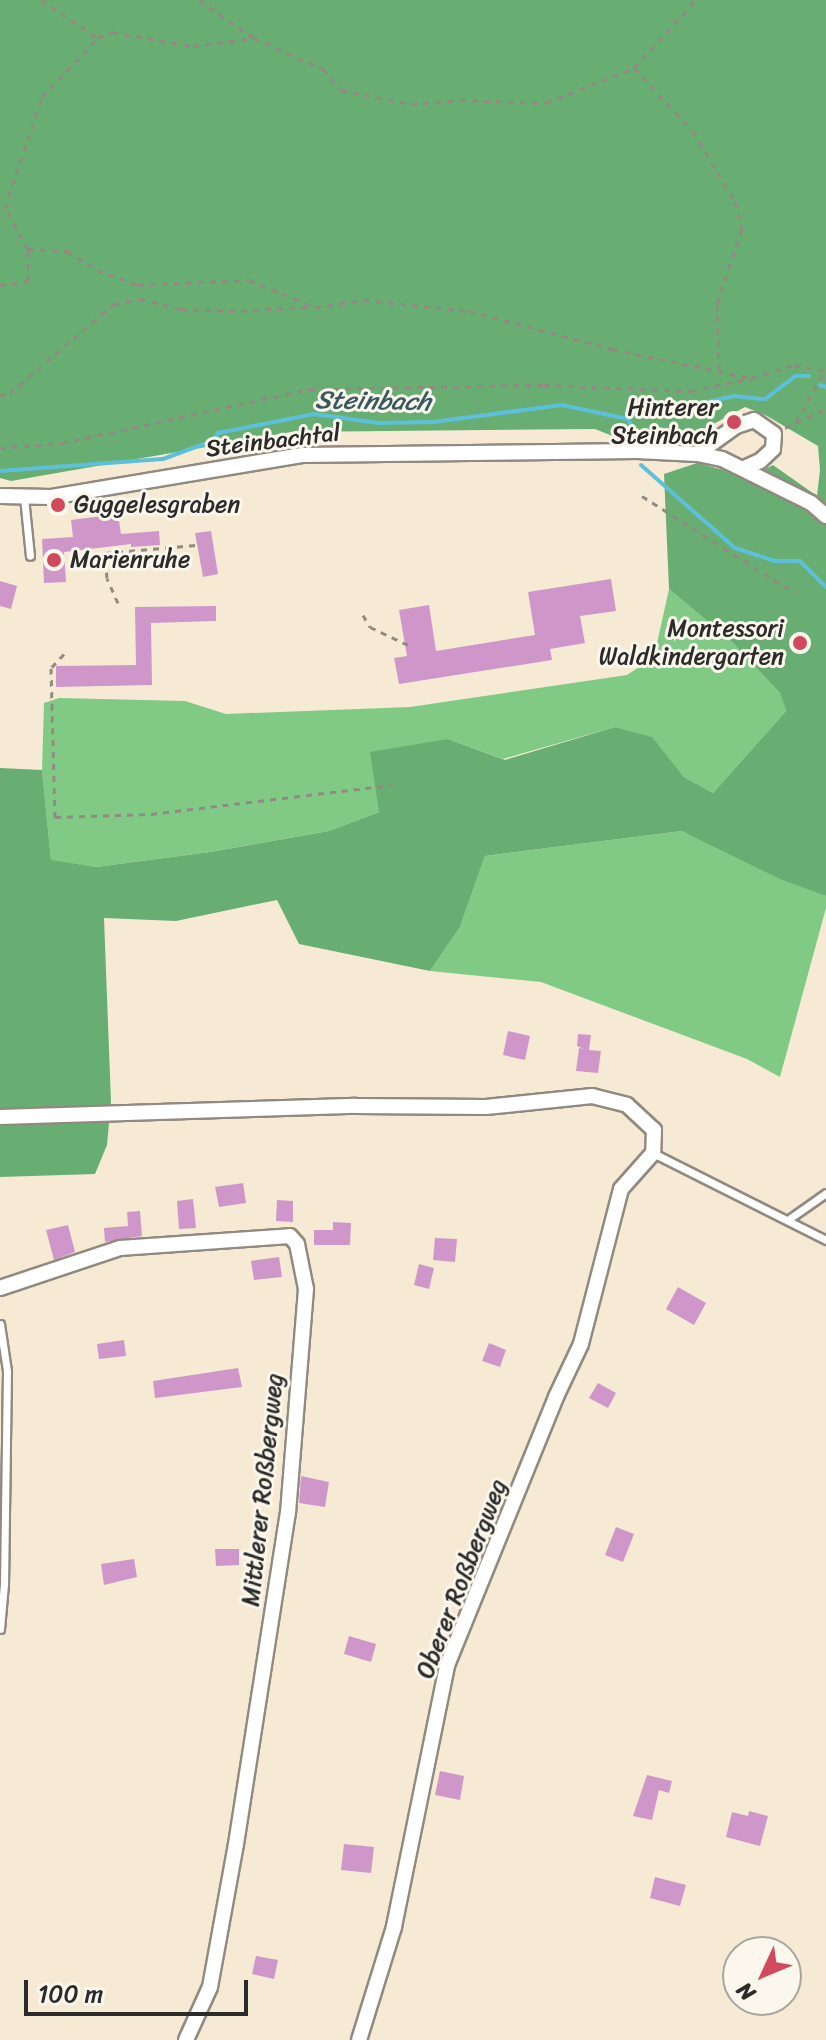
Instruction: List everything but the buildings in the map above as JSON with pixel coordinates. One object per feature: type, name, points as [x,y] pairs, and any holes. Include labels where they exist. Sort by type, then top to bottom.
[{"type":"street","points":[[697,454],[736,426],[754,420],[774,434],[773,449],[760,461],[744,468]]},
{"type":"street","name":"Steinbachtal","points":[[0,496],[51,497],[303,455],[637,451],[697,454],[744,468],[811,503],[826,516]]},
{"type":"street","points":[[0,1117],[340,1106],[486,1107],[592,1096],[627,1105],[654,1130],[653,1153]]},
{"type":"street","name":"Oberer Roßbergweg","points":[[359,2040],[394,1927],[447,1666],[556,1397],[581,1344],[621,1189],[653,1153]]},
{"type":"street","name":"Mittlerer Roßbergweg","points":[[0,1288],[120,1248],[270,1241],[290,1236],[297,1244],[306,1289],[288,1512],[236,1844],[210,1987],[186,2040]]},
{"type":"lane","points":[[24,497],[30,556]]},
{"type":"lane","points":[[653,1153],[826,1240]]},
{"type":"lane","points":[[789,1219],[826,1193]]},
{"type":"lane","points":[[0,1324],[7,1371],[0,1629]]},
{"type":"path","points":[[41,0],[98,38]]},
{"type":"path","points":[[199,0],[254,38],[323,69],[341,90],[411,104],[460,100],[546,103],[634,68],[696,0]]},
{"type":"path","points":[[0,285],[28,281],[28,249],[5,208],[42,97],[98,38],[112,32],[193,46],[254,38]]},
{"type":"path","points":[[634,68],[693,131],[735,202],[742,229],[717,304],[719,370]]},
{"type":"path","points":[[28,249],[67,251],[97,270],[138,285],[249,280],[315,307]]},
{"type":"path","points":[[0,395],[10,393],[114,304],[140,299],[197,310],[315,307],[364,300],[469,311],[612,349],[752,378]]},
{"type":"path","points":[[0,448],[62,443],[309,389],[544,385],[691,391],[794,365],[825,370],[796,422],[826,408]]},
{"type":"path","points":[[642,496],[795,593]]},
{"type":"path","points":[[118,603],[107,578],[105,553],[196,545]]},
{"type":"path","points":[[363,615],[370,627],[390,640],[408,645]]},
{"type":"path","points":[[64,654],[51,668],[55,817],[151,814],[391,785]]},
{"type":"green space","points":[[0,0],[826,0],[826,896],[780,879],[682,831],[485,856],[460,927],[430,971],[299,944],[277,900],[176,921],[104,918],[111,1102],[107,1145],[95,1174],[0,1177],[0,768],[42,770],[51,860],[96,867],[210,852],[329,831],[379,812],[370,752],[448,739],[505,760],[615,727],[652,737],[684,777],[713,793],[786,711],[780,693],[732,642],[669,589],[664,474],[697,463],[751,477],[773,465],[817,496],[820,470],[818,446],[767,416],[745,407],[684,440],[620,439],[595,429],[291,432],[11,481],[0,478]]},
{"type":"green space","points":[[669,589],[732,642],[780,693],[786,711],[713,793],[684,777],[651,737],[615,727],[503,759],[448,739],[438,742],[379,812],[329,831],[210,852],[96,867],[51,861],[42,770],[44,703],[59,698],[185,701],[226,714],[410,707],[627,675],[654,657]]},
{"type":"green space","points":[[682,831],[826,896],[826,908],[780,1077],[747,1059],[541,982],[430,971],[460,927],[485,856]]},
{"type":"waterway","points":[[628,419],[637,411],[653,405],[689,406],[734,396],[765,399],[795,376],[809,376]]},
{"type":"waterway","points":[[820,385],[826,387]]},
{"type":"waterway","name":"Steinbach","points":[[0,471],[163,459],[212,441],[218,433],[314,414],[378,423],[433,422],[562,405],[628,419],[641,443]]},
{"type":"waterway","name":"Steinbach","points":[[641,465],[735,548],[775,561],[800,561],[826,587]]},
{"type":"place","name":"Hinterer Steinbach","points":[[734,422]]},
{"type":"place","name":"Guggelesgraben","points":[[58,505]]},
{"type":"place","name":"Marienruhe","points":[[54,560]]},
{"type":"place","name":"Montessori Waldkindergarten","points":[[800,643]]}]
